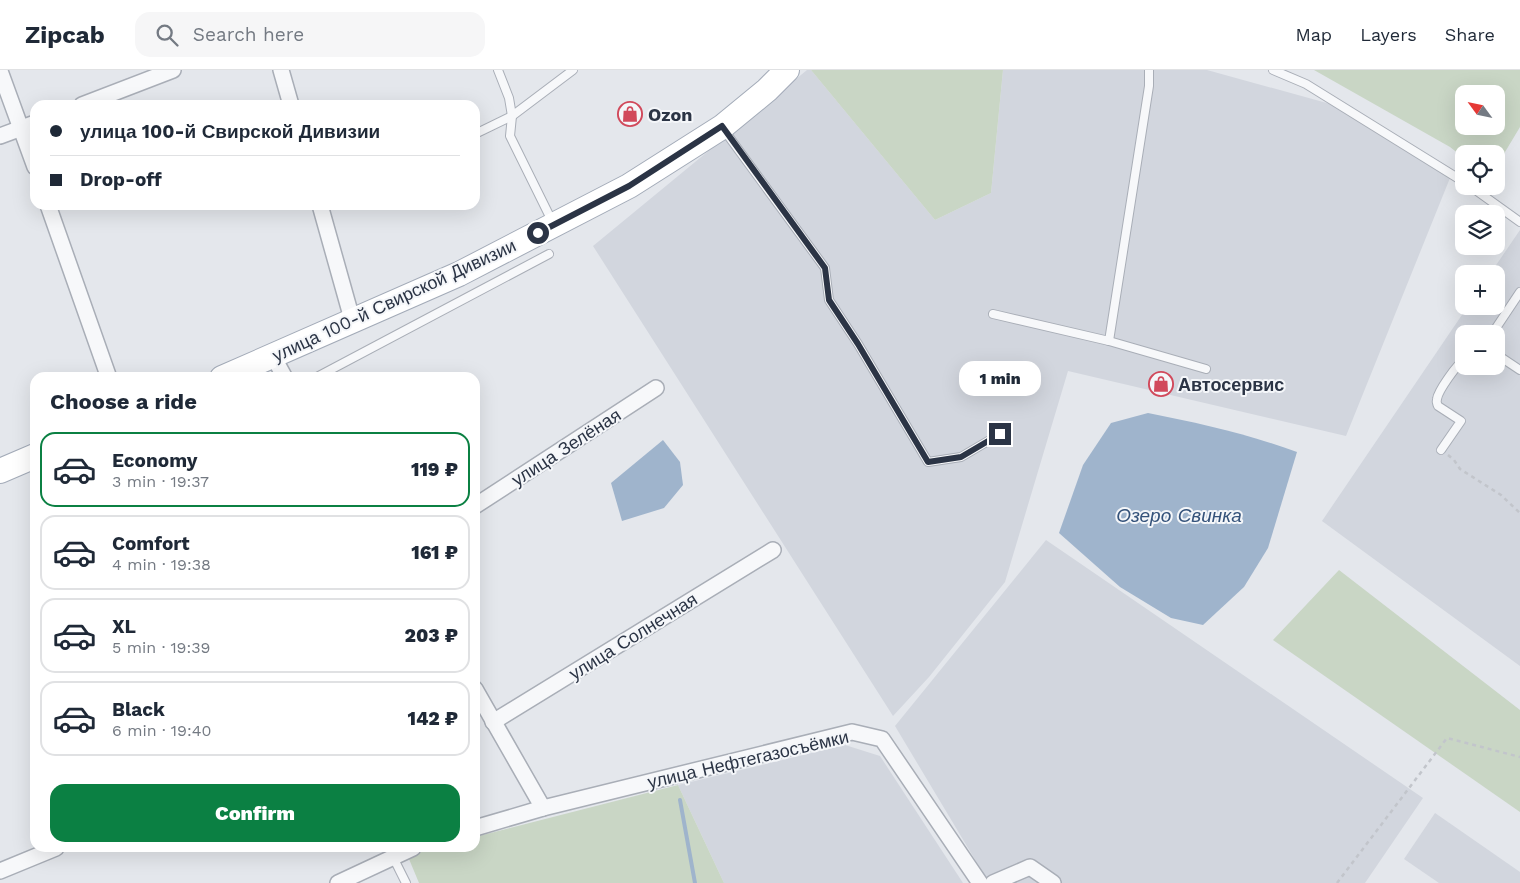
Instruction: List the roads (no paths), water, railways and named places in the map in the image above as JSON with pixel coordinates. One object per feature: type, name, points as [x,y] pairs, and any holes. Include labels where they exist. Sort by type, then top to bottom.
[{"type":"main road","name":"улица 100-й Свирской Дивизии","points":[[236,372],[352,319],[459,274],[629,186],[722,126],[767,90],[787,70]]},
{"type":"main road","points":[[0,471],[30,458]]},
{"type":"street","points":[[95,100],[173,70]]},
{"type":"street","points":[[281,70],[290,100]]},
{"type":"street","points":[[0,71],[28,126],[0,136]]},
{"type":"street","points":[[50,210],[107,372]]},
{"type":"street","points":[[321,210],[352,319]]},
{"type":"street","points":[[273,356],[282,372]]},
{"type":"street","name":"улица Зелёная","points":[[480,503],[656,388]]},
{"type":"street","name":"улица Солнечная","points":[[493,722],[773,550]]},
{"type":"street","points":[[480,698],[543,808]]},
{"type":"street","name":"улица Нефтегазосъёмки","points":[[480,827],[543,808],[852,732],[882,739],[980,883]]},
{"type":"street","points":[[0,871],[46,852]]},
{"type":"street","points":[[338,883],[404,852]]},
{"type":"street","points":[[992,883],[1030,867],[1053,883]]},
{"type":"lane","points":[[498,70],[510,98],[512,116],[510,136],[554,225]]},
{"type":"lane","points":[[480,132],[512,116],[574,70]]},
{"type":"lane","points":[[1109,342],[1149,70]]},
{"type":"lane","points":[[1273,70],[1306,84],[1455,176]]},
{"type":"lane","points":[[722,126],[825,268],[829,300],[858,344],[928,462],[961,457],[1000,434]]},
{"type":"lane","points":[[1482,195],[1520,222]]},
{"type":"lane","points":[[326,372],[549,254]]},
{"type":"lane","points":[[1498,325],[1520,292]]},
{"type":"lane","points":[[993,314],[1109,342],[1206,369]]},
{"type":"lane","points":[[1505,360],[1520,370]]},
{"type":"lane","points":[[1441,450],[1461,421],[1437,404],[1437,397],[1455,368]]},
{"type":"lane","points":[[393,857],[406,883]]},
{"type":"water","name":"Озеро Свинка","points":[[1148,413],[1223,429],[1297,452],[1268,548],[1244,587],[1203,625],[1171,618],[1120,587],[1059,533],[1083,465],[1111,423]]},
{"type":"water","points":[[663,440],[680,462],[683,485],[664,508],[622,521],[611,483]]},
{"type":"waterway","points":[[680,800],[695,883]]},
{"type":"place","name":"Ozon","points":[[630,114]]},
{"type":"place","name":"Автосервис","points":[[1161,384]]}]
